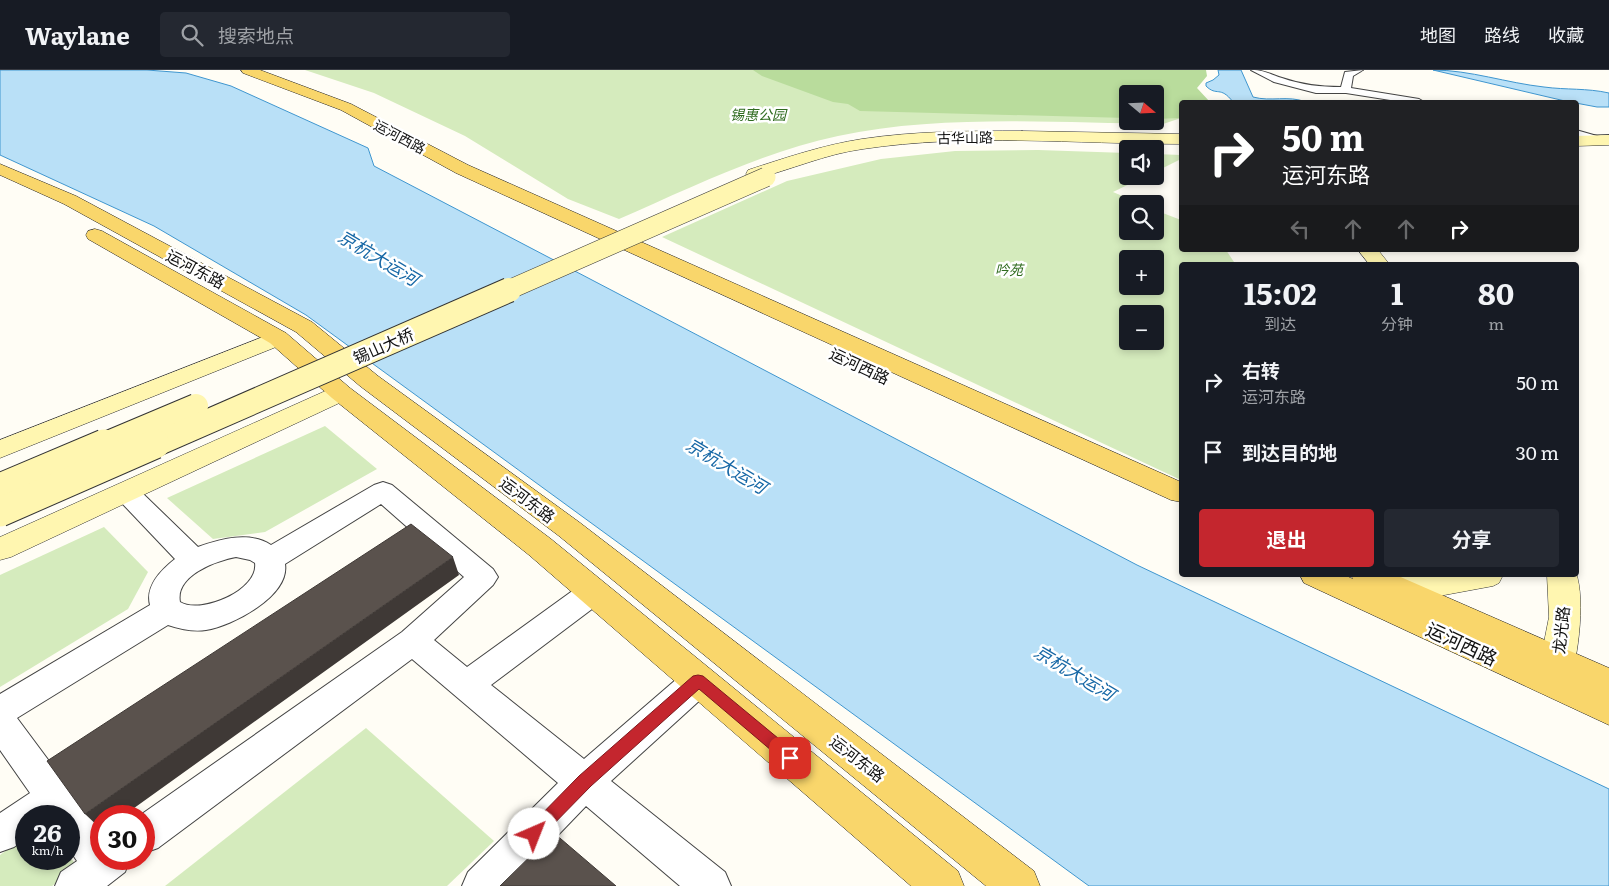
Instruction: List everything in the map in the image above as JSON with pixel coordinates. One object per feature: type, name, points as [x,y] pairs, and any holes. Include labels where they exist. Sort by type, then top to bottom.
[{"type":"main road","name":"运河西路","points":[[248,70],[346,107],[462,169],[1179,492]]},
{"type":"main road","name":"古华山路","points":[[760,176],[808,155],[862,144],[921,138],[984,135],[1179,139]]},
{"type":"main road","points":[[1579,141],[1606,143]]},
{"type":"main road","points":[[1579,149],[1606,143]]},
{"type":"main road","name":"古华山路","points":[[760,176],[860,153],[929,146],[990,144],[1179,148]]},
{"type":"main road","name":"运河东路","points":[[0,170],[70,200],[304,327],[369,381],[569,529],[1019,886]]},
{"type":"main road","name":"锡山大桥","points":[[0,488],[760,176]]},
{"type":"main road","name":"锡山大桥","points":[[0,512],[760,176]]},
{"type":"main road","name":"运河东路","points":[[0,186],[47,207],[278,338],[342,393],[540,548],[944,886]]},
{"type":"main road","name":"运河西路","points":[[549,208],[555,224],[1179,512]]},
{"type":"main road","points":[[1370,252],[1378,262]]},
{"type":"main road","points":[[0,450],[278,338]]},
{"type":"main road","points":[[0,549],[342,393]]},
{"type":"main road","name":"运河西路","points":[[1320,577],[1555,672],[1609,683]]},
{"type":"main road","name":"运河西路","points":[[1370,577],[1555,672],[1609,710]]},
{"type":"main road","points":[[1395,577],[1439,584],[1484,577]]},
{"type":"main road","name":"龙光路","points":[[1555,672],[1565,617],[1562,577]]},
{"type":"street","points":[[1256,70],[1277,80],[1316,90],[1346,90],[1407,100]]},
{"type":"street","points":[[1336,70],[1348,74],[1358,70]]},
{"type":"street","points":[[1346,90],[1348,74]]},
{"type":"street","points":[[1579,134],[1606,143]]},
{"type":"street","points":[[155,827],[413,640],[483,577],[383,491],[269,560]]},
{"type":"street","points":[[126,492],[194,561]]},
{"type":"street","points":[[236,547],[251,548],[262,552],[269,560],[271,569],[269,575],[257,593],[226,612],[208,618],[191,619],[176,616],[167,610],[163,600],[165,589],[173,577],[194,561],[219,550],[236,547]]},
{"type":"street","points":[[467,685],[593,592]]},
{"type":"street","points":[[0,711],[167,610]]},
{"type":"street","points":[[413,640],[711,886]]},
{"type":"street","points":[[482,886],[585,781],[698,681]]},
{"type":"street","points":[[0,722],[45,805]]},
{"type":"street","points":[[0,834],[15,828]]},
{"type":"street","points":[[80,851],[90,863]]},
{"type":"green space","name":"锡惠公园","points":[[305,70],[1187,70],[1181,100],[1179,100],[1179,119],[1164,124],[1164,85],[1119,85],[1119,123],[1000,121],[958,122],[877,129],[838,136],[782,151],[699,183],[619,219],[568,199],[465,136],[374,93]]},
{"type":"green space","points":[[753,70],[1206,70],[1207,76],[1197,88],[1208,100],[1179,100],[1179,118],[1164,119],[1164,85],[1119,85],[1119,118],[860,111],[848,104],[833,102],[762,76]]},
{"type":"green space","name":"吟苑","points":[[1038,150],[1119,153],[1119,185],[1127,185],[1113,192],[1120,195],[1119,240],[1164,240],[1164,213],[1179,219],[1179,252],[1227,252],[1234,262],[1179,262],[1179,479],[662,237],[787,181],[881,159],[955,151]]},
{"type":"green space","points":[[1164,154],[1179,155],[1179,160],[1164,168]]},
{"type":"green space","points":[[325,426],[377,469],[265,532],[213,539],[167,498]]},
{"type":"green space","points":[[104,527],[148,572],[128,609],[0,687],[0,575]]},
{"type":"green space","points":[[366,728],[494,841],[447,886],[165,886]]},
{"type":"green space","points":[[15,844],[15,870],[74,870],[52,886],[0,886],[0,855]]},
{"type":"water","name":"京杭大运河","points":[[0,70],[147,70],[186,73],[231,86],[368,148],[374,166],[1137,565],[1609,789],[1609,886],[1089,886],[306,315],[154,226],[0,155]]},
{"type":"water","points":[[1218,70],[1241,70],[1253,97],[1299,100],[1231,100],[1222,92],[1213,91],[1206,86],[1206,83],[1219,75]]},
{"type":"water","points":[[1433,70],[1475,74],[1544,87],[1593,90],[1609,93],[1609,107],[1579,104],[1579,100],[1561,100]]},
{"type":"building","points":[[411,524],[453,557],[98,805],[90,805],[90,811],[85,814],[47,761]]},
{"type":"building","points":[[554,833],[616,886],[500,886]]},
{"type":"route","points":[[534,834],[585,781],[698,681],[790,758]]}]
